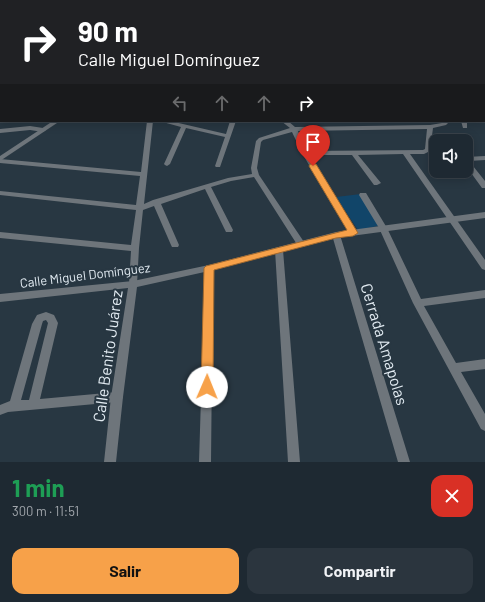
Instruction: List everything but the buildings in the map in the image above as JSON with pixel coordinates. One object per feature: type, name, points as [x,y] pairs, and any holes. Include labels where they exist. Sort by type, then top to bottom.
[{"type":"street","points":[[0,160],[55,122]]},
{"type":"street","name":"Calle Benito Juárez","points":[[110,462],[117,398],[133,284],[135,248],[141,208],[150,122]]},
{"type":"street","points":[[166,122],[228,136]]},
{"type":"street","points":[[218,166],[233,122]]},
{"type":"street","points":[[285,122],[294,129],[305,153],[353,233]]},
{"type":"street","points":[[301,244],[256,175],[254,168],[258,142],[261,139],[294,129],[430,126],[444,124],[446,122]]},
{"type":"street","points":[[167,164],[184,126]]},
{"type":"street","points":[[305,153],[422,152],[428,150],[430,126]]},
{"type":"street","points":[[0,131],[30,128],[43,130]]},
{"type":"street","points":[[353,152],[377,183]]},
{"type":"street","points":[[406,153],[485,267]]},
{"type":"street","points":[[473,159],[485,158]]},
{"type":"street","points":[[0,160],[144,174]]},
{"type":"street","points":[[473,171],[485,186]]},
{"type":"street","points":[[0,193],[141,208],[230,179],[256,175]]},
{"type":"street","points":[[207,186],[230,230]]},
{"type":"street","points":[[363,195],[383,228],[418,303],[485,426]]},
{"type":"street","points":[[156,202],[175,245]]},
{"type":"street","name":"Calle Miguel Domínguez","points":[[0,298],[133,284],[209,268],[336,235],[485,215]]},
{"type":"street","points":[[0,235],[135,248]]},
{"type":"street","name":"Cerrada Amapolas","points":[[336,235],[404,462]]},
{"type":"street","points":[[278,250],[294,462]]},
{"type":"street","points":[[205,462],[209,268]]},
{"type":"street","points":[[418,303],[485,294]]},
{"type":"street","points":[[14,406],[37,324],[40,318],[46,316],[51,318],[53,323],[33,405]]},
{"type":"street","points":[[453,368],[485,364]]},
{"type":"street","points":[[0,410],[14,406],[117,398]]},
{"type":"shaded area","points":[[361,194],[378,226],[358,230],[336,197]]},
{"type":"route","points":[[207,387],[209,268],[336,235],[353,233],[313,166]]}]
